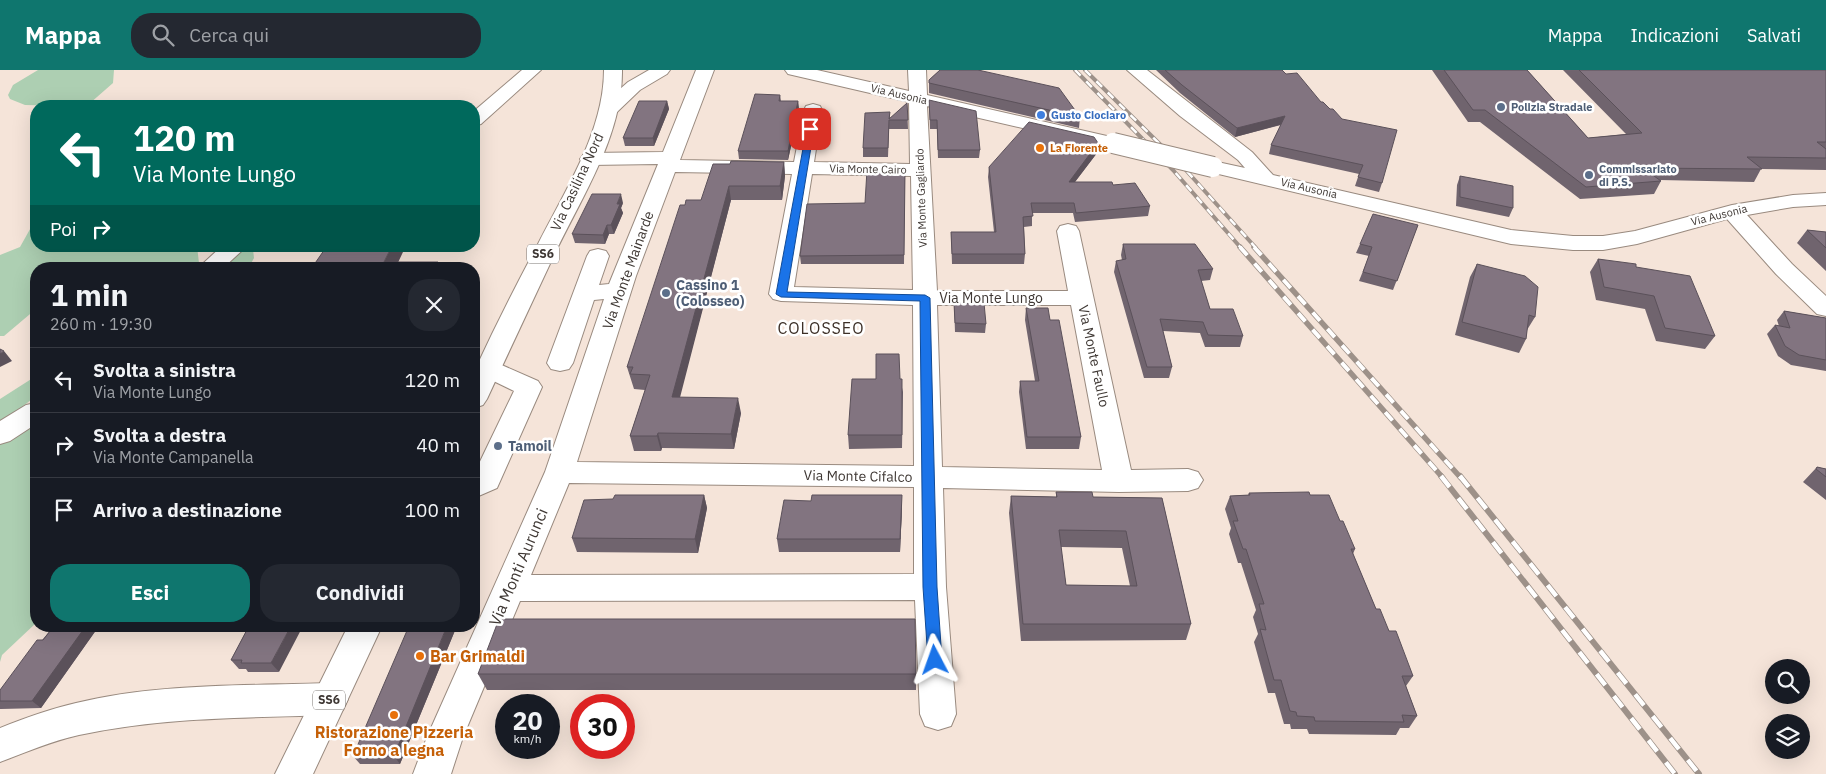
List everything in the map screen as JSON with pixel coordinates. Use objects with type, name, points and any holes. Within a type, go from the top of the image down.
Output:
[{"type":"street","points":[[480,115],[532,70]]},
{"type":"street","name":"Via Casilina Nord","points":[[480,386],[590,159],[610,108],[615,78],[613,70]]},
{"type":"street","points":[[610,108],[634,86],[661,70]]},
{"type":"street","name":"Via Monte Mainarde","points":[[559,472],[619,291],[705,70]]},
{"type":"street","name":"Via Ausonia","points":[[794,70],[1265,178],[1511,237],[1573,243],[1603,243],[1637,237],[1732,211],[1794,201],[1826,199]]},
{"type":"street","name":"Via Monte Gagliardo","points":[[918,70],[925,298],[930,587],[938,714]]},
{"type":"street","points":[[1136,70],[1187,112],[1246,156],[1265,178]]},
{"type":"street","points":[[804,168],[813,110]]},
{"type":"street","name":"Via Monte Cairo","points":[[590,159],[804,168],[920,170]]},
{"type":"street","name":"Via Monte Lungo","points":[[804,168],[781,294],[925,298],[1082,298]]},
{"type":"street","points":[[1732,211],[1784,269],[1826,309]]},
{"type":"street","name":"Via Monte Faullo","points":[[1068,230],[1119,481]]},
{"type":"street","points":[[217,262],[229,252]]},
{"type":"street","points":[[560,363],[598,256]]},
{"type":"street","points":[[584,293],[619,291]]},
{"type":"street","points":[[480,484],[487,480],[529,388],[488,368]]},
{"type":"street","points":[[0,434],[30,416]]},
{"type":"street","name":"Via Monte Cifalco","points":[[559,472],[1119,481],[1188,480]]},
{"type":"street","name":"Via Monti Aurunci","points":[[432,774],[445,738],[559,472]]},
{"type":"street","points":[[509,588],[930,587]]},
{"type":"street","name":"SS6","points":[[294,774],[362,632]]},
{"type":"street","points":[[0,745],[21,735],[83,717],[157,707],[330,699]]},
{"type":"green space","points":[[38,70],[114,70],[113,83],[94,100],[30,100],[30,105],[25,105],[10,99],[8,95],[13,85]]},
{"type":"green space","points":[[30,229],[30,252],[198,252],[199,262],[30,262],[30,314],[4,336],[0,336],[0,255],[20,247]]},
{"type":"green space","points":[[253,252],[254,258],[252,262],[225,262],[236,253]]},
{"type":"green space","points":[[30,380],[30,401],[0,424],[0,399]]},
{"type":"green space","points":[[30,424],[30,629],[2,655],[0,662],[0,442]]},
{"type":"building","points":[[940,70],[978,70],[1059,88],[1080,117],[929,83],[929,80]]},
{"type":"building","points":[[1165,70],[1282,70],[1286,74],[1297,73],[1321,102],[1330,109],[1333,109],[1342,119],[1397,130],[1382,183],[1358,177],[1363,165],[1271,145],[1285,116],[1237,128]]},
{"type":"building","points":[[1444,70],[1527,70],[1588,138],[1642,133],[1579,70],[1826,70],[1826,142],[1817,142],[1826,149],[1826,158],[1747,157],[1762,169],[1643,168],[1661,181],[1586,187],[1485,110],[1473,110]]},
{"type":"building","points":[[755,94],[780,95],[779,101],[798,101],[788,151],[738,151]]},
{"type":"building","points":[[929,100],[976,111],[980,150],[938,150],[937,120],[930,120]]},
{"type":"building","points":[[639,101],[667,101],[653,138],[623,138]]},
{"type":"building","points":[[907,103],[908,120],[889,120],[888,148],[863,148],[865,113],[890,112],[889,119]]},
{"type":"building","points":[[1029,122],[1094,137],[1098,143],[1069,182],[1112,182],[1113,185],[1135,183],[1150,206],[1076,213],[1074,203],[1031,203],[1033,216],[1023,217],[1025,254],[952,254],[951,232],[996,232],[989,167]]},
{"type":"building","points":[[731,161],[784,162],[780,186],[729,186],[672,397],[738,398],[731,434],[658,433],[657,436],[630,436],[650,375],[630,374],[633,367],[627,367],[680,205],[685,205],[686,200],[701,200],[713,164],[730,164]]},
{"type":"building","points":[[867,170],[905,171],[904,255],[800,256],[807,204],[865,203]]},
{"type":"building","points":[[1460,176],[1513,186],[1513,208],[1460,197]]},
{"type":"building","points":[[592,194],[621,194],[617,204],[620,204],[611,225],[607,225],[603,235],[572,234]]},
{"type":"building","points":[[1373,214],[1418,225],[1397,281],[1363,272],[1372,247],[1360,244]]},
{"type":"building","points":[[1807,230],[1826,232],[1826,248]]},
{"type":"building","points":[[1123,244],[1195,244],[1213,269],[1198,270],[1210,309],[1233,309],[1243,336],[1208,335],[1203,322],[1160,319],[1172,367],[1147,367],[1116,261],[1126,259]]},
{"type":"building","points":[[323,252],[389,252],[384,262],[316,262]]},
{"type":"building","points":[[1598,259],[1636,264],[1636,267],[1690,276],[1715,336],[1665,328],[1654,296],[1604,287]]},
{"type":"building","points":[[1477,264],[1525,276],[1538,287],[1535,317],[1529,315],[1526,339],[1462,322]]},
{"type":"building","points":[[954,303],[984,303],[986,324],[955,323]]},
{"type":"building","points":[[1026,308],[1048,308],[1050,320],[1059,320],[1081,437],[1027,437],[1020,381],[1039,381]]},
{"type":"building","points":[[1784,311],[1826,318],[1826,360],[1799,355],[1785,346],[1775,325],[1790,328]]},
{"type":"building","points":[[876,354],[899,354],[900,379],[902,379],[902,435],[848,435],[852,379],[876,379]]},
{"type":"building","points":[[1817,467],[1826,469],[1826,477],[1816,469]]},
{"type":"building","points":[[1056,492],[1092,492],[1093,497],[1162,498],[1191,624],[1023,624],[1011,496],[1057,497]],"holes":[[[1059,530],[1126,531],[1137,586],[1066,585]]]},
{"type":"building","points":[[1309,492],[1310,495],[1329,495],[1355,549],[1351,549],[1376,609],[1380,609],[1389,631],[1396,631],[1413,676],[1402,676],[1417,716],[1402,715],[1404,722],[1315,721],[1314,717],[1297,716],[1296,712],[1290,711],[1281,680],[1274,680],[1260,629],[1266,630],[1259,604],[1264,604],[1246,549],[1243,549],[1233,521],[1238,521],[1230,496],[1250,495],[1249,493]]},
{"type":"building","points":[[615,495],[704,495],[695,539],[572,538],[584,500],[613,499]]},
{"type":"building","points":[[812,495],[902,495],[900,539],[777,539],[784,500],[811,501]]},
{"type":"building","points":[[499,619],[915,619],[916,674],[478,674]]},
{"type":"building","points":[[49,632],[82,632],[32,701],[0,701],[0,690],[37,640],[43,640]]},
{"type":"building","points":[[246,632],[288,632],[271,663],[241,663],[242,660],[231,660]]},
{"type":"building","points":[[406,632],[445,632],[394,756],[353,756]]},
{"type":"railway","points":[[1075,70],[1173,170],[1241,248]]},
{"type":"railway","points":[[1085,70],[1184,168],[1256,248]]},
{"type":"railway","points":[[1240,247],[1443,478]]},
{"type":"railway","points":[[1254,247],[1461,478]]},
{"type":"railway","points":[[1441,476],[1675,774]]},
{"type":"railway","points":[[1460,476],[1699,774]]},
{"type":"place","name":"Polizia Stradale","points":[[1501,107]]},
{"type":"place","name":"Gusto Ciociaro","points":[[1041,115]]},
{"type":"place","name":"La Fiorente","points":[[1040,148]]},
{"type":"place","name":"Commissariato di P.S.","points":[[1589,175]]},
{"type":"place","name":"Cassino 1 (Colosseo)","points":[[666,293]]},
{"type":"place","name":"Tamoil","points":[[498,446]]},
{"type":"place","name":"Bar Grimaldi","points":[[420,656]]},
{"type":"place","name":"Ristorazione Pizzeria Forno a legna","points":[[394,715]]},
{"type":"district","name":"COLOSSEO","points":[[821,328]]},
{"type":"route","points":[[810,129],[781,294],[925,298],[930,587],[935,660]]}]
